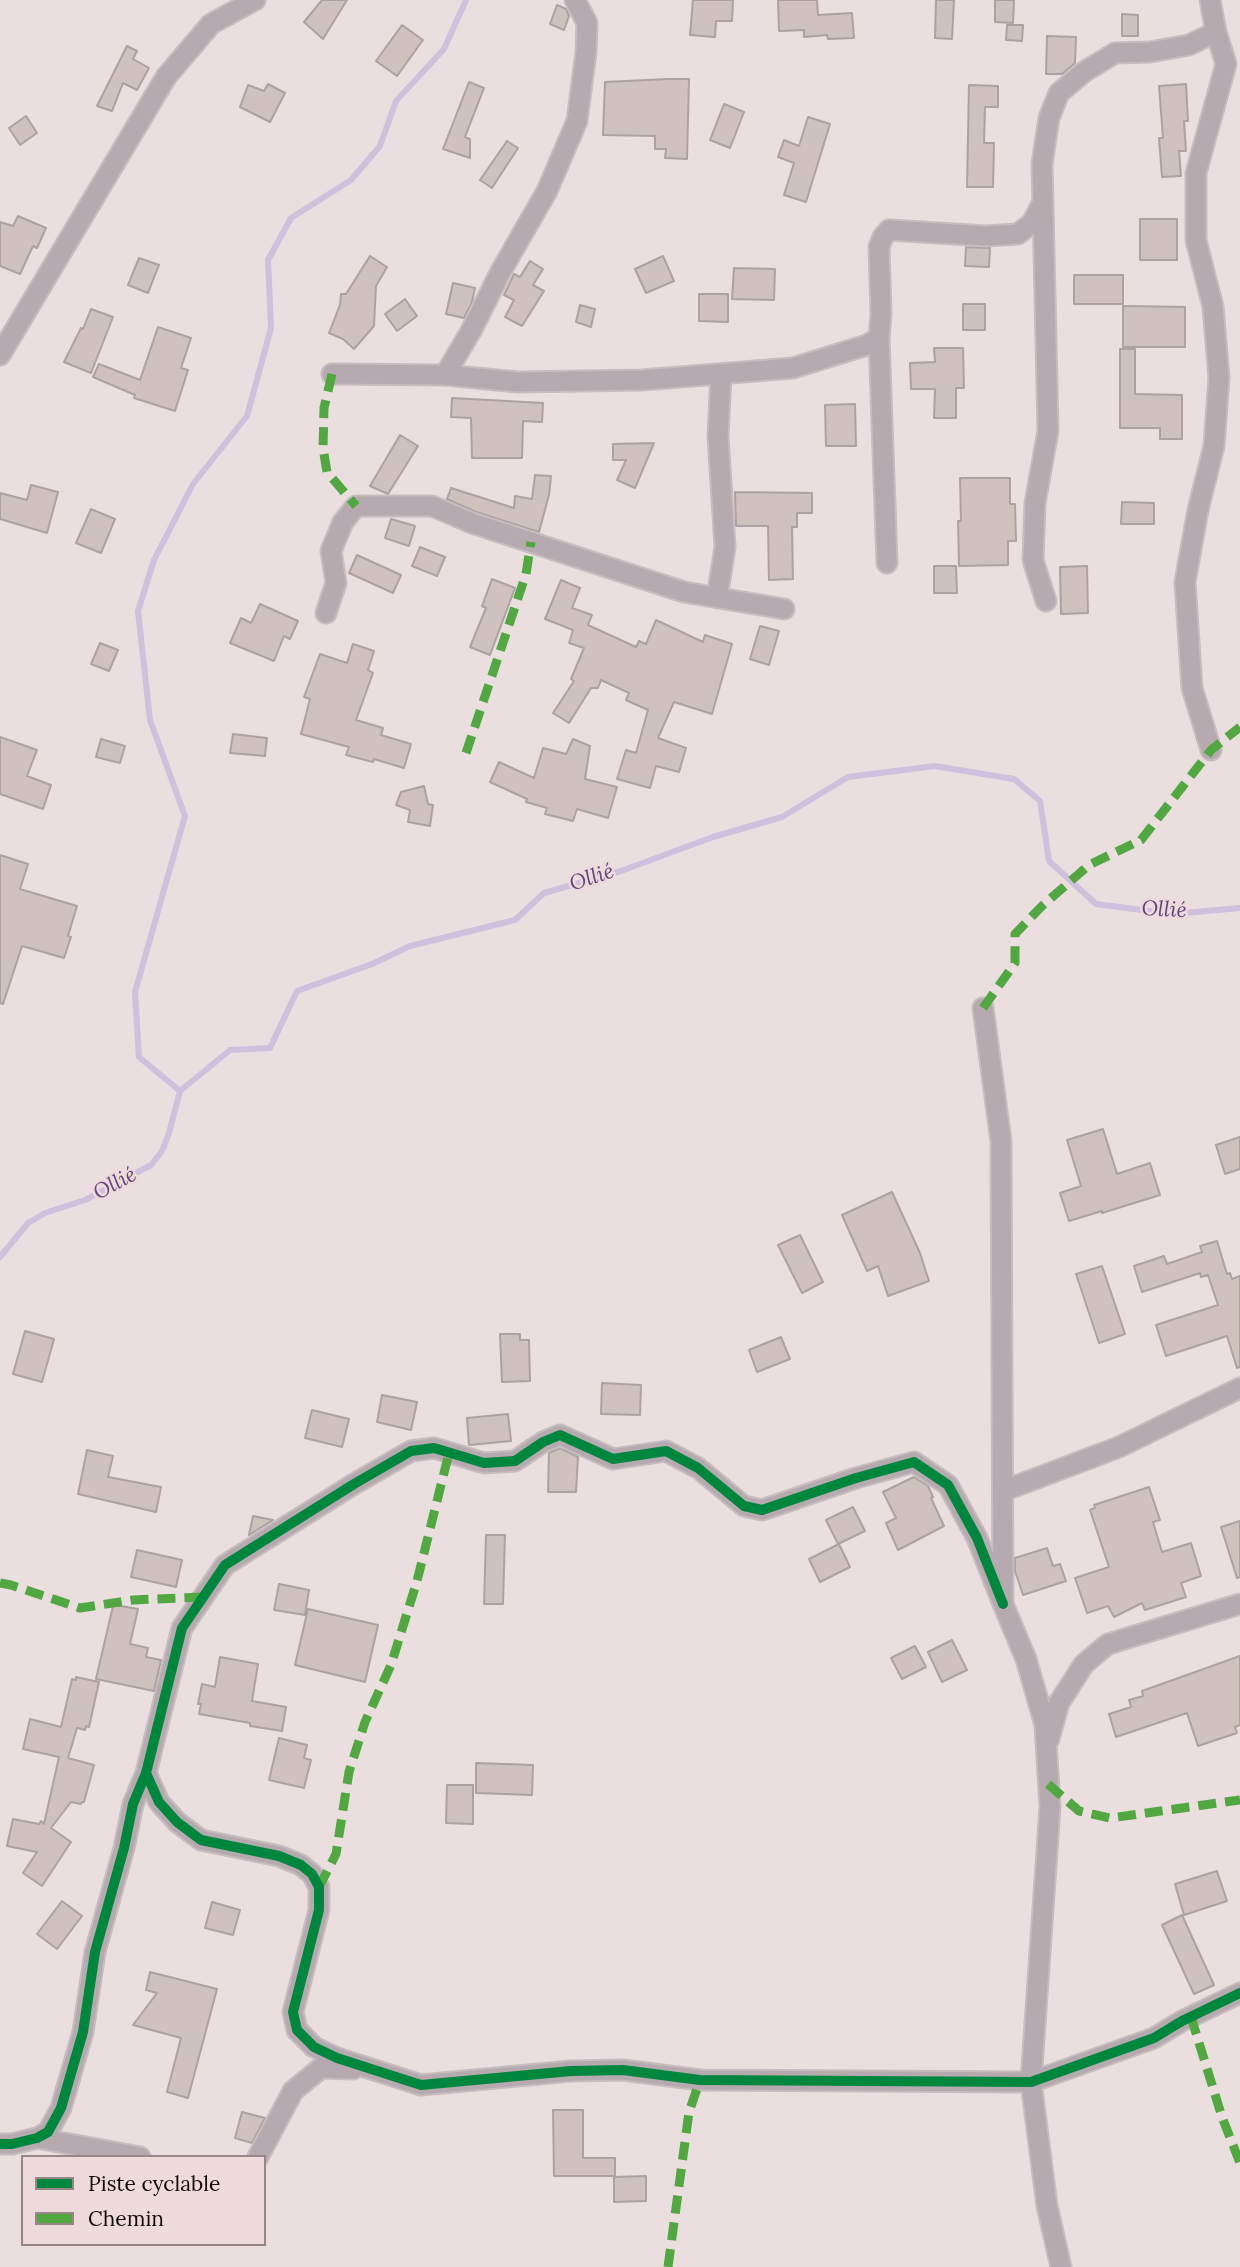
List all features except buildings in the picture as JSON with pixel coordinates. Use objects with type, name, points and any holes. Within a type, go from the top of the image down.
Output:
[{"type":"street","points":[[0,355],[143,112],[166,78],[211,24],[255,0]]},
{"type":"street","points":[[445,375],[547,191],[578,121],[587,23],[575,0]]},
{"type":"street","points":[[1210,0],[1216,32],[1233,65],[1196,173],[1196,240],[1213,307],[1219,377],[1214,446],[1198,510],[1185,582],[1192,688],[1211,750]]},
{"type":"street","points":[[1046,601],[1033,560],[1035,503],[1048,431],[1042,164],[1049,118],[1059,93],[1084,72],[1115,52],[1150,52],[1189,45],[1216,32]]},
{"type":"street","points":[[887,563],[880,338],[879,247],[883,237],[889,230],[986,236],[1018,234],[1032,223],[1042,204]]},
{"type":"street","points":[[332,374],[445,375],[518,382],[642,380],[793,368],[867,345],[880,338]]},
{"type":"street","points":[[717,598],[725,547],[718,436],[721,374]]},
{"type":"street","points":[[326,613],[336,583],[331,551],[343,522],[356,506],[432,506],[472,523],[684,592],[784,609]]},
{"type":"street","points":[[983,1008],[1001,1141],[1003,1604]]},
{"type":"street","points":[[1003,1491],[1119,1447],[1240,1388]]},
{"type":"street","points":[[0,2144],[37,2138],[48,2132],[61,2108],[83,2032],[95,1952],[124,1848],[133,1804],[146,1773],[182,1628],[225,1565],[354,1483],[411,1451],[434,1448],[484,1463],[515,1461],[543,1442],[559,1435],[613,1459],[666,1451],[698,1468],[744,1506],[762,1510],[856,1478],[914,1462],[948,1485],[977,1538],[1026,1659],[1045,1725],[1050,1807],[1031,2082],[1047,2206],[1061,2267]]},
{"type":"street","points":[[1046,1750],[1059,1703],[1084,1664],[1108,1644],[1240,1604]]},
{"type":"street","points":[[146,1773],[159,1802],[177,1822],[201,1840],[278,1856],[301,1864],[312,1874],[319,1887],[318,1910],[293,2012],[297,2030],[314,2047],[337,2058],[421,2085],[610,2070],[700,2080],[1031,2082],[1154,2038],[1181,2021],[1240,1993]]},
{"type":"street","points":[[259,2155],[293,2091],[321,2068],[371,2069]]},
{"type":"street","points":[[37,2138],[130,2155]]},
{"type":"waterway","points":[[180,1091],[139,1057],[135,992],[185,816],[150,720],[138,611],[154,560],[193,484],[247,416],[271,328],[268,260],[291,218],[351,180],[380,146],[396,101],[444,49],[466,0]]},
{"type":"waterway","name":"Ollié","points":[[0,1257],[28,1223],[45,1213],[85,1200],[151,1165],[162,1151],[180,1091],[230,1050],[270,1048],[297,991],[372,964],[410,946],[515,920],[544,893],[621,871],[713,837],[782,817],[848,777],[935,766],[1014,779],[1040,801],[1049,861],[1096,904],[1173,914],[1240,908]]},
{"type":"marked path","points":[[332,374],[324,408],[323,448],[327,472],[356,506]]},
{"type":"marked path","points":[[466,753],[526,574],[531,542]]},
{"type":"marked path","points":[[983,1008],[1015,963],[1015,934],[1089,865],[1141,840],[1211,750],[1240,727]]},
{"type":"marked path","points":[[319,1887],[336,1854],[349,1772],[365,1722],[391,1665],[417,1581],[449,1453]]},
{"type":"marked path","points":[[0,1583],[80,1608],[133,1600],[203,1597]]},
{"type":"marked path","points":[[1048,1784],[1079,1811],[1110,1818],[1240,1800]]},
{"type":"marked path","points":[[1191,2017],[1222,2117],[1240,2163]]},
{"type":"marked path","points":[[668,2267],[689,2112],[700,2080]]},
{"type":"cycle path","points":[[0,2144],[37,2138],[48,2132],[61,2108],[83,2032],[95,1952],[124,1848],[133,1804],[146,1773],[182,1628],[225,1565],[411,1451],[434,1448],[484,1463],[515,1461],[543,1442],[560,1435],[613,1459],[666,1451],[698,1468],[744,1506],[762,1510],[856,1478],[914,1462],[948,1485],[977,1538],[1003,1604]]},
{"type":"cycle path","points":[[146,1773],[159,1802],[177,1822],[201,1840],[279,1856],[301,1865],[312,1874],[319,1887],[319,1910],[293,2012],[297,2030],[314,2047],[337,2058],[421,2085],[571,2071],[623,2070],[700,2080],[1031,2082],[1154,2038],[1240,1993]]}]
